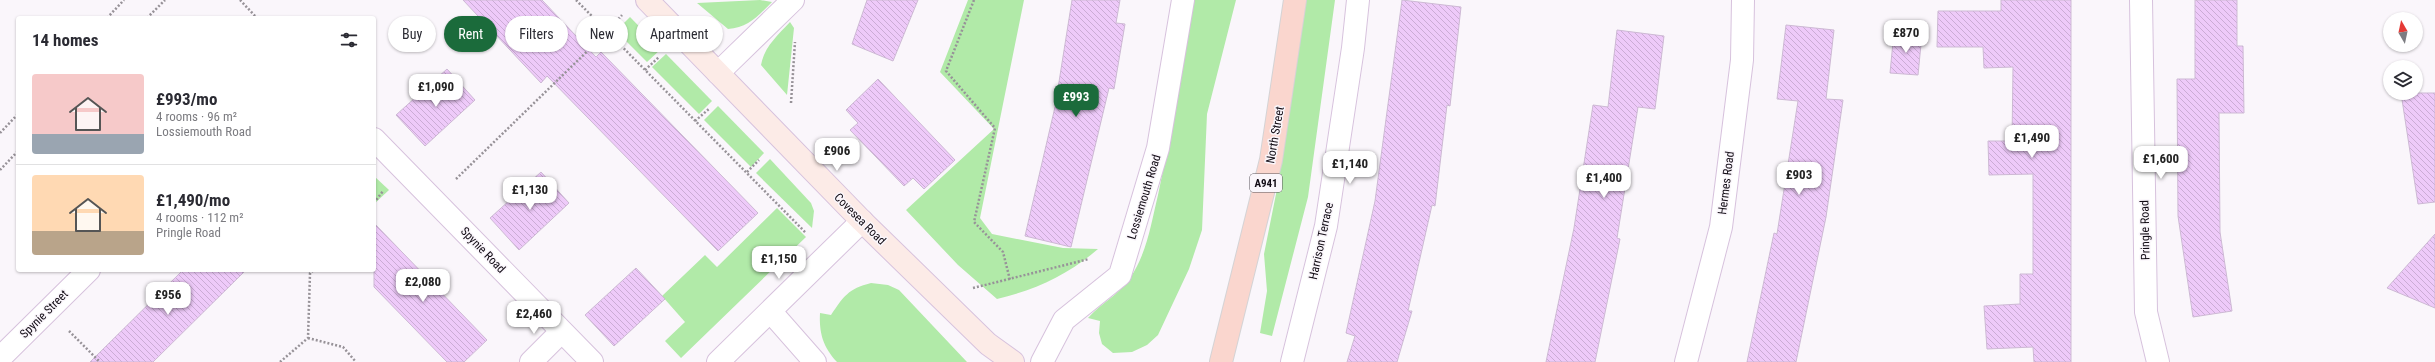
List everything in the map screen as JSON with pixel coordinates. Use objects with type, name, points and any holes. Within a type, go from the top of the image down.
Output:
[{"type":"main road","name":"North Street","points":[[1221,362],[1271,160],[1295,0]]},
{"type":"street","name":"Covesea Road","points":[[647,0],[788,147],[862,221],[988,344],[1013,362]]},
{"type":"street","points":[[718,73],[793,0]]},
{"type":"street","name":"Lossiemouth Road","points":[[1042,362],[1064,320],[1120,275],[1158,148],[1183,0]]},
{"type":"street","name":"Harrison Terrace","points":[[1292,362],[1326,226],[1353,48],[1358,0]]},
{"type":"street","name":"Hermes Road","points":[[1686,362],[1721,227],[1742,60],[1743,0]]},
{"type":"street","name":"Pringle Road","points":[[2141,0],[2146,312],[2158,362]]},
{"type":"street","name":"Spynie Road","points":[[376,141],[592,362]]},
{"type":"street","points":[[718,362],[771,312],[862,221]]},
{"type":"street","name":"Spynie Street","points":[[0,358],[87,272]]},
{"type":"street","points":[[771,312],[815,362]]},
{"type":"street","points":[[531,362],[561,332]]},
{"type":"path","points":[[109,16],[124,0]]},
{"type":"path","points":[[149,16],[165,0]]},
{"type":"path","points":[[240,0],[255,16]]},
{"type":"path","points":[[974,0],[946,71],[995,128],[974,222],[1003,252],[1010,280]]},
{"type":"path","points":[[577,1],[592,16]]},
{"type":"path","points":[[621,16],[625,11]]},
{"type":"path","points":[[788,147],[795,39]]},
{"type":"path","points":[[434,200],[586,52]]},
{"type":"path","points":[[627,52],[827,256]]},
{"type":"path","points":[[0,133],[16,116]]},
{"type":"path","points":[[0,170],[16,153]]},
{"type":"path","points":[[938,295],[1010,280],[1127,250]]},
{"type":"path","points":[[280,362],[308,338],[310,273],[311,272]]},
{"type":"path","points":[[48,309],[100,362]]},
{"type":"path","points":[[308,338],[343,347],[356,362]]},
{"type":"green space","points":[[760,0],[772,2],[747,24],[728,29],[723,25],[723,16],[712,16],[697,3]]},
{"type":"green space","points":[[968,0],[1024,0],[980,218],[992,234],[1063,248],[1098,249],[1075,267],[1063,274],[1025,291],[997,299],[958,265],[906,210],[994,129],[940,72]]},
{"type":"green space","points":[[1194,0],[1236,0],[1207,114],[1202,230],[1189,269],[1158,335],[1147,345],[1132,352],[1113,353],[1102,344],[1099,333],[1100,321],[1088,318],[1126,284],[1141,259],[1148,238],[1168,146]]},
{"type":"green space","points":[[1298,0],[1335,0],[1308,197],[1272,336],[1260,333],[1267,291],[1264,254],[1277,189],[1300,34]]},
{"type":"green space","points":[[630,17],[636,23],[636,51],[628,43],[628,19]]},
{"type":"green space","points":[[790,22],[794,28],[787,95],[761,65],[768,47]]},
{"type":"green space","points":[[637,52],[658,52],[647,62]]},
{"type":"green space","points":[[666,54],[712,101],[699,114],[652,67]]},
{"type":"green space","points":[[718,106],[764,153],[751,167],[704,120]]},
{"type":"green space","points":[[770,159],[811,203],[814,211],[812,228],[756,173]]},
{"type":"green space","points":[[376,178],[389,190],[376,202]]},
{"type":"green space","points":[[777,208],[806,237],[681,358],[665,341],[685,322],[662,296],[705,255],[717,267]]},
{"type":"green space","points":[[871,283],[888,285],[899,290],[967,362],[837,362],[825,345],[820,327],[820,313],[831,315],[847,294],[863,285]]},
{"type":"building","points":[[463,0],[542,0],[557,16],[505,16],[505,45],[497,36],[497,16],[478,16]]},
{"type":"building","points":[[867,0],[918,0],[893,61],[852,44]]},
{"type":"building","points":[[1072,0],[1120,0],[1116,23],[1125,24],[1114,89],[1109,88],[1071,247],[1025,236],[1055,107]]},
{"type":"building","points":[[1402,0],[1461,7],[1450,106],[1447,105],[1435,206],[1432,205],[1408,311],[1412,311],[1397,362],[1347,362],[1355,336],[1346,333],[1375,201]]},
{"type":"building","points":[[2001,0],[2071,0],[2071,362],[2034,362],[2033,347],[1987,349],[1984,306],[2020,304],[2020,274],[2033,274],[2033,174],[1989,175],[1988,141],[2012,141],[2013,67],[1984,68],[1983,47],[1937,47],[1938,11],[2001,11]]},
{"type":"building","points":[[2195,0],[2237,0],[2237,46],[2243,46],[2244,113],[2219,113],[2220,232],[2232,311],[2193,317],[2178,216],[2177,79],[2195,79]]},
{"type":"building","points":[[1786,25],[1834,30],[1826,99],[1843,100],[1826,217],[1796,362],[1747,362],[1774,233],[1777,234],[1798,101],[1777,99]]},
{"type":"building","points":[[568,27],[576,36],[576,52],[591,52],[596,57],[601,52],[758,213],[718,251],[547,76],[541,83],[512,52],[568,52]]},
{"type":"building","points":[[1617,30],[1664,36],[1655,109],[1638,107],[1617,238],[1620,239],[1595,362],[1546,362],[1574,228],[1593,105],[1608,107]]},
{"type":"building","points":[[1894,32],[1922,34],[1918,75],[1890,73]]},
{"type":"building","points":[[447,69],[475,100],[425,146],[396,115]]},
{"type":"building","points":[[878,79],[955,160],[924,189],[913,178],[904,186],[850,130],[858,123],[846,110]]},
{"type":"building","points":[[2423,93],[2435,93],[2435,202],[2418,204],[2402,100],[2423,100]]},
{"type":"building","points":[[541,172],[569,203],[519,250],[490,218]]},
{"type":"building","points":[[376,225],[487,340],[464,362],[447,362],[374,287],[374,272],[376,272]]},
{"type":"building","points":[[2435,234],[2435,308],[2387,288]]},
{"type":"building","points":[[636,268],[665,299],[614,346],[585,315]]},
{"type":"building","points":[[181,272],[244,272],[153,362],[90,362]]}]
